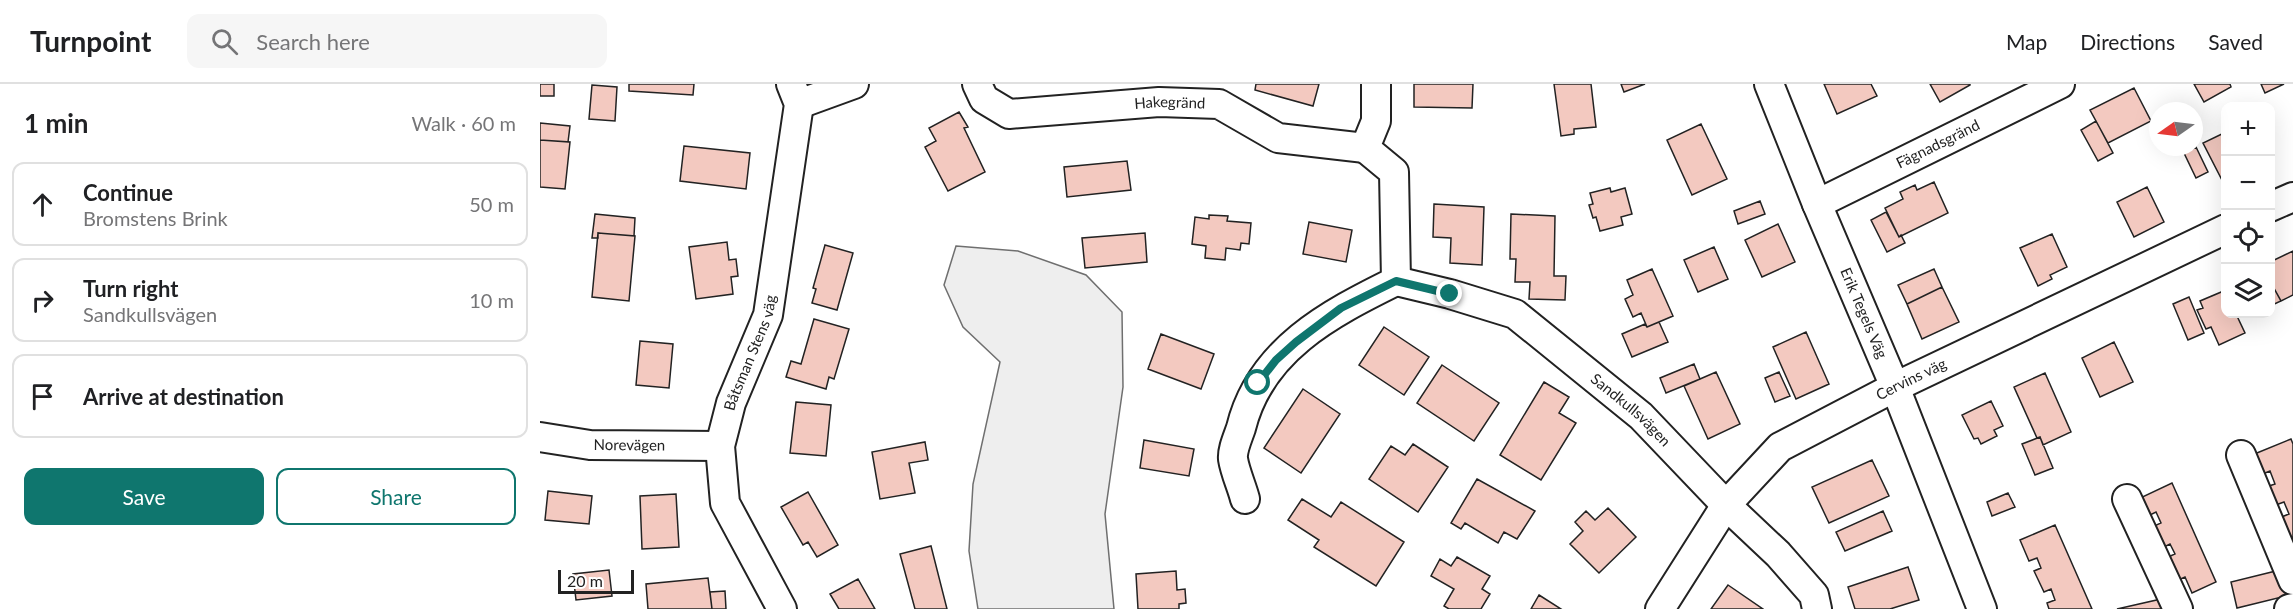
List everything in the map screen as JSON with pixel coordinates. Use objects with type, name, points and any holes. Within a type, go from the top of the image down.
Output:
[{"type":"street","points":[[795,94],[854,84]]},
{"type":"street","name":"Hakegränd","points":[[978,84],[984,99],[1009,114],[1159,102],[1220,104],[1278,138],[1365,148]]},
{"type":"street","points":[[1245,499],[1233,458],[1243,418],[1258,383],[1276,360],[1341,308],[1396,281],[1394,172],[1365,148],[1376,121],[1376,84]]},
{"type":"street","name":"Erik Tegels Väg","points":[[1769,84],[1895,387],[1982,609]]},
{"type":"street","name":"Fägnadsgränd","points":[[1817,204],[2060,84]]},
{"type":"street","name":"Båtsman Stens väg","points":[[782,609],[725,503],[720,446],[731,403],[768,315],[795,94]]},
{"type":"street","points":[[2275,205],[2293,197]]},
{"type":"street","name":"Cervins väg","points":[[1660,609],[1726,504],[1780,447],[1895,387],[2221,231]]},
{"type":"street","name":"Sandkullsvägen","points":[[1396,281],[1450,294],[1515,314],[1641,416],[1778,554],[1814,595],[1817,609]]},
{"type":"street","name":"Norevägen","points":[[540,437],[590,445],[720,446]]},
{"type":"street","points":[[2241,455],[2293,580]]},
{"type":"street","points":[[2127,499],[2178,609]]},
{"type":"shaded area","points":[[956,246],[1018,251],[1086,275],[1122,312],[1123,387],[1105,514],[1114,609],[978,609],[969,551],[973,484],[1000,362],[963,327],[944,285]]},
{"type":"building","points":[[540,84],[554,84],[554,96],[540,96]]},
{"type":"building","points":[[629,84],[694,84],[693,95],[629,91]]},
{"type":"building","points":[[1256,84],[1319,84],[1313,106],[1255,90]]},
{"type":"building","points":[[1414,84],[1473,84],[1472,108],[1414,107]]},
{"type":"building","points":[[1554,84],[1591,84],[1596,127],[1574,129],[1574,134],[1561,136]]},
{"type":"building","points":[[1621,84],[1645,84],[1624,92]]},
{"type":"building","points":[[1824,84],[1871,84],[1877,96],[1837,114]]},
{"type":"building","points":[[1930,84],[1970,84],[1970,85],[1940,102]]},
{"type":"building","points":[[2194,84],[2230,84],[2231,87],[2204,102]]},
{"type":"building","points":[[2261,84],[2284,84],[2265,93]]},
{"type":"building","points":[[592,85],[617,87],[615,121],[589,119]]},
{"type":"building","points":[[2134,88],[2149,117],[2149,122],[2108,143],[2090,110]]},
{"type":"building","points":[[959,112],[968,127],[964,128],[985,172],[948,191],[925,147],[936,141],[929,128]]},
{"type":"building","points":[[2096,121],[2113,153],[2098,161],[2081,130]]},
{"type":"building","points":[[540,123],[570,126],[568,142],[540,140]]},
{"type":"building","points":[[1701,124],[1727,179],[1692,195],[1667,140]]},
{"type":"building","points":[[2221,134],[2221,178],[2203,143]]},
{"type":"building","points":[[540,140],[570,142],[565,189],[540,187]]},
{"type":"building","points":[[684,146],[750,153],[746,189],[680,181]]},
{"type":"building","points":[[2185,156],[2200,156],[2208,172],[2196,178]]},
{"type":"building","points":[[1127,161],[1131,190],[1067,197],[1064,167]]},
{"type":"building","points":[[1934,182],[1948,213],[1899,237],[1885,208],[1903,199],[1900,192],[1915,185],[1917,190]]},
{"type":"building","points":[[2147,187],[2164,222],[2134,237],[2117,202]]},
{"type":"building","points":[[1610,188],[1611,192],[1625,188],[1632,214],[1621,217],[1623,225],[1600,231],[1589,205],[1593,204],[1590,193]]},
{"type":"building","points":[[1760,201],[1765,214],[1738,224],[1734,211]]},
{"type":"building","points":[[1434,204],[1484,207],[1482,265],[1450,263],[1451,238],[1433,237]]},
{"type":"building","points":[[1886,212],[1899,237],[1901,235],[1905,243],[1887,252],[1871,220]]},
{"type":"building","points":[[595,214],[635,218],[634,236],[598,233],[598,238],[592,238]]},
{"type":"building","points":[[1511,214],[1555,216],[1554,276],[1566,276],[1565,300],[1529,299],[1530,282],[1515,282],[1516,259],[1510,259]]},
{"type":"building","points":[[1209,215],[1228,216],[1227,221],[1251,223],[1249,244],[1241,243],[1240,250],[1226,248],[1225,260],[1205,258],[1206,246],[1192,244],[1195,217],[1209,219]]},
{"type":"building","points":[[1309,222],[1352,230],[1346,262],[1303,254]]},
{"type":"building","points":[[1778,224],[1795,262],[1762,277],[1745,240]]},
{"type":"building","points":[[598,233],[635,236],[629,301],[592,297]]},
{"type":"building","points":[[1145,233],[1147,262],[1085,268],[1082,238]]},
{"type":"building","points":[[2052,234],[2067,267],[2050,275],[2052,279],[2038,286],[2020,248]]},
{"type":"building","points":[[727,242],[729,260],[736,259],[738,276],[731,277],[733,294],[696,299],[689,247]]},
{"type":"building","points":[[825,245],[853,253],[837,310],[812,303],[816,289],[813,288]]},
{"type":"building","points":[[1714,247],[1728,279],[1698,292],[1684,260]]},
{"type":"building","points":[[2293,251],[2293,295],[2281,301],[2275,290],[2275,260]]},
{"type":"building","points":[[1652,269],[1673,316],[1647,327],[1641,313],[1633,317],[1625,299],[1633,295],[1627,280]]},
{"type":"building","points":[[1934,269],[1942,287],[1907,304],[1898,285]]},
{"type":"building","points":[[1942,287],[1959,322],[1922,339],[1907,304]]},
{"type":"building","points":[[2275,290],[2281,301],[2275,304]]},
{"type":"building","points":[[2221,292],[2221,318],[2238,318],[2245,333],[2219,345],[2211,327],[2206,329],[2197,310],[2203,308],[2200,301]]},
{"type":"building","points":[[2189,297],[2204,333],[2188,340],[2173,304]]},
{"type":"building","points":[[814,319],[849,329],[834,379],[829,377],[826,389],[786,377],[791,361],[801,364]]},
{"type":"building","points":[[1659,322],[1668,342],[1632,357],[1622,334],[1645,324],[1647,327]]},
{"type":"building","points":[[1384,327],[1429,357],[1404,395],[1359,365]]},
{"type":"building","points":[[1806,332],[1829,384],[1796,399],[1773,347]]},
{"type":"building","points":[[1161,334],[1214,354],[1201,389],[1148,369]]},
{"type":"building","points":[[640,341],[673,344],[669,388],[636,385]]},
{"type":"building","points":[[2114,342],[2133,382],[2100,397],[2082,358]]},
{"type":"building","points":[[1694,364],[1700,379],[1666,393],[1660,378]]},
{"type":"building","points":[[1442,365],[1499,403],[1474,441],[1417,403]]},
{"type":"building","points":[[1716,372],[1740,424],[1708,439],[1684,386]]},
{"type":"building","points":[[1779,372],[1790,396],[1775,402],[1765,378]]},
{"type":"building","points":[[2045,373],[2071,432],[2043,445],[2040,437],[2037,438],[2014,387]]},
{"type":"building","points":[[1544,382],[1569,397],[1559,413],[1576,423],[1541,480],[1500,455]]},
{"type":"building","points":[[1303,389],[1340,414],[1301,473],[1264,448]]},
{"type":"building","points":[[1991,401],[2003,426],[1994,430],[1997,436],[1981,444],[1978,438],[1974,439],[1962,415]]},
{"type":"building","points":[[796,402],[831,405],[826,456],[790,453]]},
{"type":"building","points":[[2040,437],[2053,468],[2035,475],[2022,444]]},
{"type":"building","points":[[2291,439],[2293,444],[2293,537],[2287,539],[2279,518],[2289,514],[2284,502],[2273,506],[2266,487],[2275,484],[2270,471],[2260,475],[2252,455]]},
{"type":"building","points":[[1144,440],[1194,449],[1189,476],[1140,468]]},
{"type":"building","points":[[925,442],[928,460],[909,463],[915,493],[880,499],[872,452]]},
{"type":"building","points":[[1413,444],[1448,467],[1418,512],[1369,479],[1391,446],[1405,455]]},
{"type":"building","points":[[1872,460],[1889,496],[1829,523],[1812,487]]},
{"type":"building","points":[[1477,479],[1535,511],[1517,539],[1504,532],[1498,543],[1465,523],[1461,529],[1451,523]]},
{"type":"building","points":[[2172,483],[2216,582],[2192,593],[2185,577],[2174,582],[2164,559],[2175,554],[2170,544],[2160,549],[2150,528],[2161,523],[2156,512],[2146,517],[2138,499]]},
{"type":"building","points":[[548,491],[592,496],[589,524],[545,520]]},
{"type":"building","points":[[808,492],[838,545],[817,557],[808,542],[803,545],[781,507]]},
{"type":"building","points":[[2008,493],[2015,507],[1992,516],[1987,502]]},
{"type":"building","points":[[676,494],[679,547],[642,549],[640,496]]},
{"type":"building","points":[[1302,499],[1331,517],[1341,502],[1404,542],[1376,586],[1314,547],[1319,540],[1288,520]]},
{"type":"building","points":[[1608,508],[1636,537],[1599,573],[1570,544],[1583,531],[1575,522],[1586,511],[1595,520]]},
{"type":"building","points":[[1883,511],[1892,531],[1845,551],[1836,532]]},
{"type":"building","points":[[2055,525],[2092,609],[2049,609],[2047,603],[2055,600],[2051,589],[2044,592],[2034,571],[2041,568],[2037,558],[2029,561],[2020,540]]},
{"type":"building","points":[[931,546],[947,609],[915,609],[900,554]]},
{"type":"building","points":[[1457,557],[1490,576],[1482,589],[1490,594],[1481,609],[1449,609],[1444,606],[1454,589],[1431,576],[1440,559],[1451,566]]},
{"type":"building","points":[[1908,567],[1919,600],[1890,609],[1855,609],[1848,587]]},
{"type":"building","points":[[2284,569],[2290,595],[2237,608],[2231,582]]},
{"type":"building","points":[[609,570],[612,596],[576,600],[573,574]]},
{"type":"building","points":[[1176,571],[1177,590],[1185,589],[1186,603],[1179,604],[1179,609],[1138,609],[1136,574]]},
{"type":"building","points":[[708,578],[712,609],[648,609],[646,584]]},
{"type":"building","points":[[858,579],[875,609],[839,609],[830,594]]},
{"type":"building","points":[[1728,585],[1763,609],[1711,609]]},
{"type":"building","points":[[725,591],[726,609],[712,609],[710,592]]},
{"type":"building","points":[[1539,595],[1561,609],[1531,609]]},
{"type":"building","points":[[2170,597],[2173,609],[2117,609]]},
{"type":"route","points":[[1258,383],[1276,360],[1341,308],[1396,281],[1450,294]]}]
